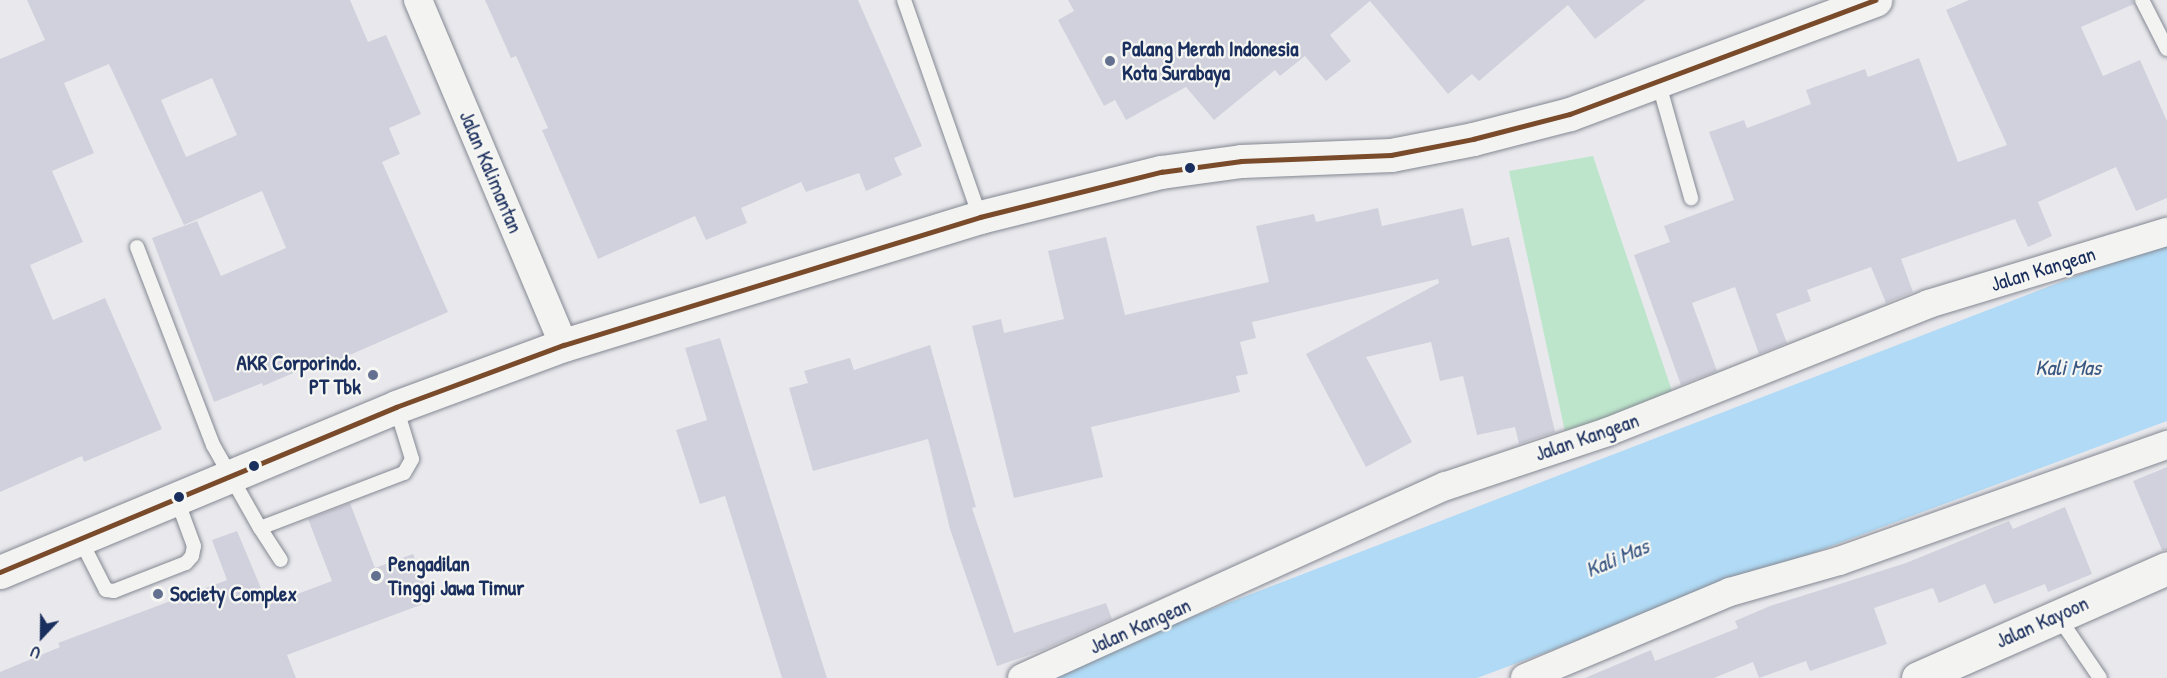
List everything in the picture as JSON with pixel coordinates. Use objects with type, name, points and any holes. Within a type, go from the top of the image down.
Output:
[{"type":"street","name":"Jalan Kalimantan","points":[[418,0],[564,345]]},
{"type":"street","points":[[0,572],[231,478],[396,407],[564,345],[980,217],[1161,172],[1241,161],[1391,155],[1473,139],[1570,114],[1658,79],[1875,0]]},
{"type":"street","name":"Jalan Kangean","points":[[1022,678],[1446,486],[1607,432],[1928,304],[2167,232]]},
{"type":"street","points":[[1525,678],[1730,592],[1839,561],[2167,445]]},
{"type":"street","name":"Jalan Kayoon","points":[[1923,677],[2056,615],[2167,568]]},
{"type":"lane","points":[[904,0],[980,217]]},
{"type":"lane","points":[[2142,0],[2167,49]]},
{"type":"lane","points":[[1658,79],[1691,198]]},
{"type":"lane","points":[[137,247],[213,445],[281,560]]},
{"type":"lane","points":[[260,528],[404,473],[412,459],[396,407]]},
{"type":"lane","points":[[80,539],[106,590],[114,591],[186,563],[194,546],[177,500]]},
{"type":"lane","points":[[2056,615],[2100,678]]},
{"type":"green space","points":[[1593,156],[1673,394],[1567,441],[1509,171]]},
{"type":"water","name":"Kali Mas","points":[[2167,241],[2167,421],[1477,678],[1033,678]]},
{"type":"building","points":[[27,0],[350,0],[368,42],[386,35],[421,114],[389,128],[400,154],[382,162],[448,312],[336,361],[333,356],[263,386],[262,383],[214,402],[152,238],[197,221],[221,276],[286,248],[262,191],[184,225],[109,64],[64,83],[94,153],[52,171],[83,242],[30,265],[53,320],[105,298],[162,429],[84,462],[82,456],[0,492],[0,59],[45,40]],"holes":[[[212,78],[237,135],[186,157],[161,100]]]},
{"type":"building","points":[[485,0],[858,0],[922,146],[894,158],[902,175],[866,191],[859,173],[806,192],[801,182],[741,208],[747,223],[706,240],[695,216],[598,259],[542,130],[548,128],[516,56],[511,58]]},
{"type":"building","points":[[1068,0],[1646,0],[1595,39],[1568,5],[1479,81],[1472,74],[1448,94],[1370,1],[1330,35],[1351,61],[1326,81],[1305,56],[1280,76],[1275,70],[1214,120],[1186,87],[1126,120],[1115,100],[1104,106],[1058,20],[1074,11]]},
{"type":"building","points":[[1969,0],[2133,0],[2134,4],[2081,27],[2103,76],[2140,60],[2167,121],[2167,198],[2136,211],[2116,167],[2038,202],[2052,236],[2028,247],[2015,219],[1901,259],[1913,292],[1886,303],[1871,267],[1807,290],[1811,301],[1776,314],[1787,343],[1759,354],[1735,287],[1692,303],[1717,371],[1681,385],[1634,255],[1670,242],[1664,226],[1734,200],[1709,132],[1744,120],[1747,128],[1811,104],[1806,90],[1865,69],[1868,77],[1919,58],[1958,162],[2007,145],[1946,10]]},
{"type":"building","points":[[1378,208],[1382,226],[1463,208],[1472,246],[1509,237],[1555,432],[1519,444],[1515,427],[1477,435],[1463,376],[1440,381],[1431,342],[1366,357],[1412,442],[1366,467],[1306,354],[1439,283],[1438,279],[1252,322],[1256,338],[1240,342],[1248,374],[1236,376],[1240,392],[1091,427],[1103,477],[1014,498],[972,326],[1001,319],[1004,333],[1064,319],[1048,251],[1106,237],[1125,315],[1269,282],[1256,226],[1314,214],[1316,222]]},
{"type":"building","points":[[720,338],[827,678],[782,678],[725,496],[700,504],[676,430],[707,420],[685,348]]},
{"type":"building","points":[[930,345],[976,507],[972,508],[1014,633],[1106,603],[1112,619],[1043,650],[997,666],[950,529],[928,439],[813,471],[789,388],[808,383],[804,371],[850,358],[854,370]]},
{"type":"building","points":[[2167,467],[2167,550],[2162,550],[2133,481]]},
{"type":"building","points":[[350,503],[375,568],[413,554],[431,601],[287,655],[296,678],[0,678],[0,672],[60,647],[58,643],[227,580],[212,540],[237,531],[268,605],[332,581],[308,519]]},
{"type":"building","points":[[2065,507],[2092,574],[2048,592],[2045,584],[1994,604],[1985,584],[1939,603],[1933,588],[1874,608],[1887,644],[1810,671],[1806,661],[1759,678],[1753,662],[1714,678],[1585,678],[1651,650],[1655,661],[1738,628],[1735,621],[1770,606],[1906,563],[2009,521],[2013,529]]},
{"type":"transit line","points":[[0,572],[396,407],[564,345],[980,217],[1161,172],[1241,161],[1391,155],[1473,139],[1570,114],[1875,0]]},
{"type":"place","name":"Palang Merah Indonesia Kota Surabaya","points":[[1110,61]]},
{"type":"place","name":"AKR Corporindo. PT Tbk","points":[[373,375]]},
{"type":"place","name":"Pengadilan Tinggi Jawa Timur","points":[[376,576]]},
{"type":"place","name":"Society Complex","points":[[158,594]]}]
